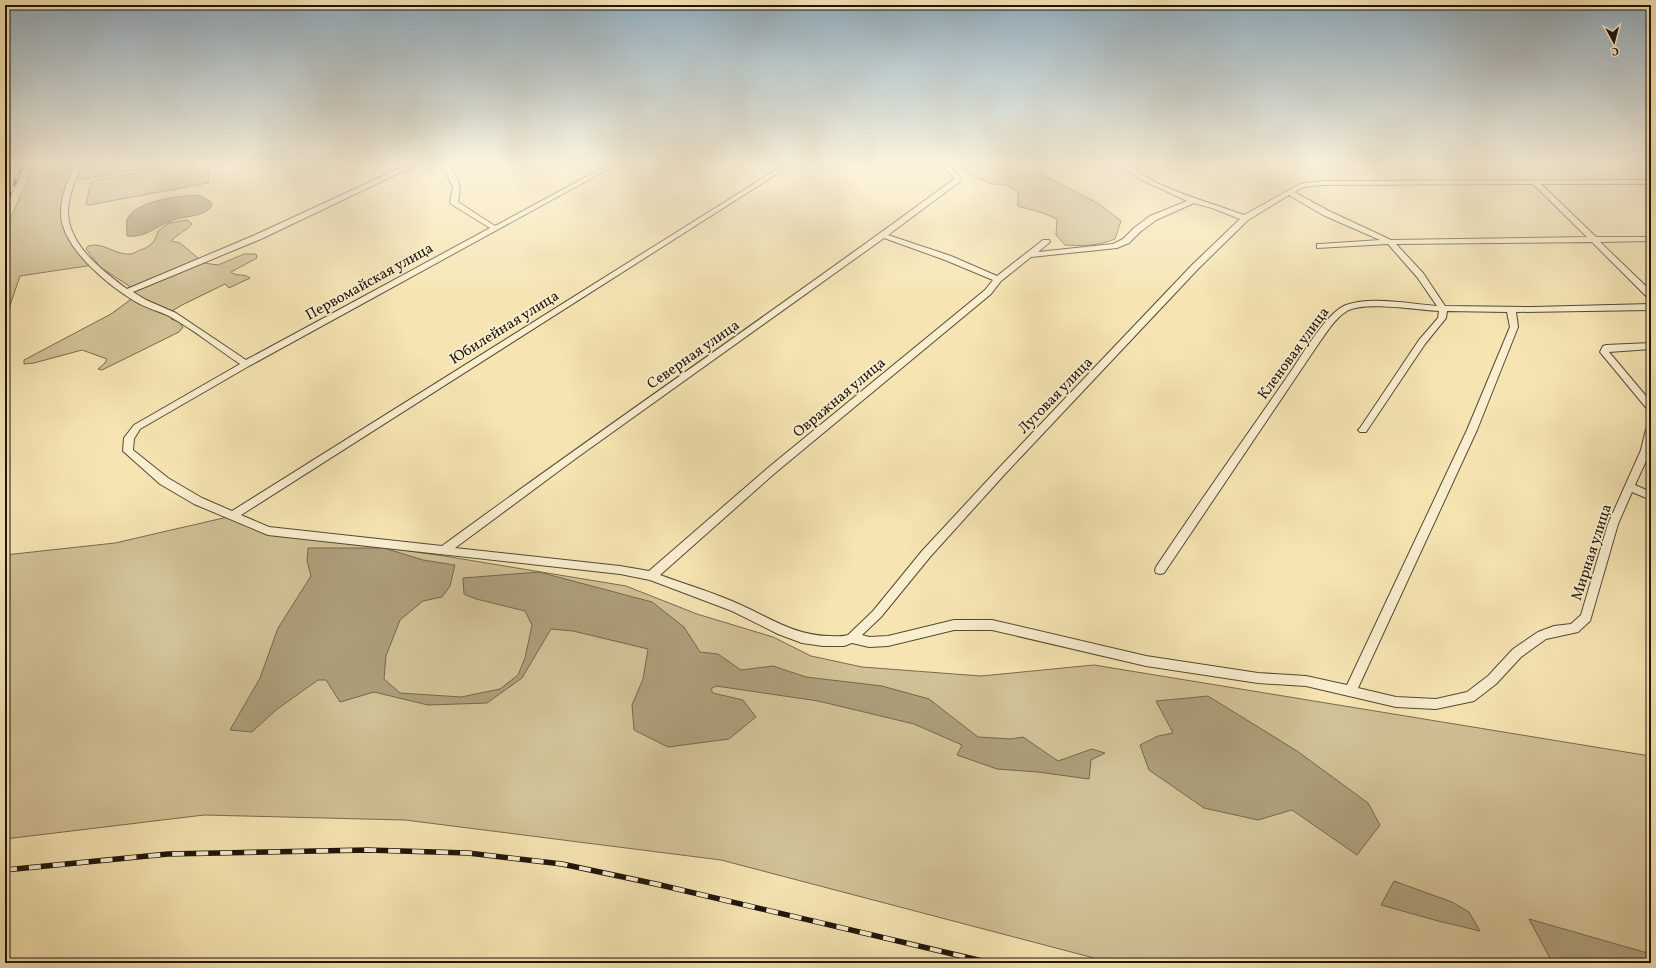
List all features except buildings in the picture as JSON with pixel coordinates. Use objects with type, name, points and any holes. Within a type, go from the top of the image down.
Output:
[{"type":"street","points":[[66,208],[65,218],[71,236],[92,265],[126,292],[141,301],[172,315],[246,364]]},
{"type":"street","points":[[126,292],[258,237],[320,208]]},
{"type":"street","points":[[462,208],[494,229]]},
{"type":"street","name":"Первомайская улица","points":[[232,516],[198,501],[164,481],[128,451],[129,438],[138,427],[246,364],[532,208]]},
{"type":"street","name":"Юбилейная улица","points":[[232,516],[719,208]]},
{"type":"street","name":"Северная улица","points":[[444,550],[563,462],[884,236],[921,208]]},
{"type":"street","points":[[1031,255],[1114,246],[1126,241],[1137,230],[1153,218],[1178,208]]},
{"type":"street","points":[[1220,208],[1245,218]]},
{"type":"street","name":"Луговая улица","points":[[848,640],[877,614],[926,554],[1001,472],[1195,267],[1245,218],[1261,208]]},
{"type":"street","points":[[1317,208],[1390,242],[1420,275],[1443,309],[1442,318],[1422,342],[1363,430]]},
{"type":"street","points":[[1562,208],[1651,296]]},
{"type":"street","points":[[884,236],[948,258],[998,280]]},
{"type":"street","points":[[1320,246],[1390,242],[1651,239]]},
{"type":"street","name":"Овражная улица","points":[[651,576],[772,470],[988,292],[998,280],[1046,242]]},
{"type":"street","name":"Кленовая улица","points":[[1160,570],[1329,325],[1343,309],[1357,305],[1443,309],[1511,310],[1651,307]]},
{"type":"street","points":[[232,516],[268,531],[620,570],[651,576],[736,608],[802,638],[823,641],[888,641],[954,625],[992,625],[1146,661],[1258,678],[1306,681],[1351,690],[1472,430],[1514,326],[1511,310]]},
{"type":"street","points":[[1651,346],[1613,347],[1606,348],[1604,352],[1651,408]]},
{"type":"street","name":"Мирная улица","points":[[1351,690],[1396,702],[1436,704],[1470,697],[1492,680],[1517,652],[1542,635],[1554,631],[1574,629],[1586,618],[1613,524],[1646,450],[1651,429]]},
{"type":"street","points":[[1630,487],[1651,496]]},
{"type":"shaded area","points":[[15,208],[66,208],[66,220],[72,238],[93,265],[20,276],[5,320],[5,231]]},
{"type":"shaded area","points":[[210,208],[197,215],[173,220],[139,236],[127,236],[127,220],[137,209]]},
{"type":"shaded area","points":[[1026,208],[1104,208],[1121,221],[1115,239],[1090,245],[1065,245],[1056,235],[1057,219]]},
{"type":"shaded area","points":[[187,220],[192,224],[171,241],[180,243],[204,263],[218,265],[244,254],[256,254],[257,258],[231,272],[250,278],[229,288],[225,284],[172,311],[171,319],[179,322],[183,327],[179,332],[102,370],[98,369],[107,359],[82,350],[34,363],[24,364],[24,360],[111,314],[130,300],[133,292],[129,286],[100,267],[86,249],[88,246],[99,245],[120,253],[131,254],[151,244],[155,240],[158,231],[169,223]]},
{"type":"shaded area","points":[[232,516],[268,531],[444,556],[626,586],[697,614],[773,637],[811,656],[862,667],[981,676],[1094,665],[1650,756],[1651,963],[1113,963],[721,860],[405,820],[204,815],[5,839],[5,555],[115,543]]},
{"type":"shaded area","points":[[308,548],[384,548],[423,560],[455,565],[450,586],[442,597],[423,601],[400,620],[386,656],[384,679],[400,693],[461,697],[500,689],[518,675],[525,658],[532,625],[525,611],[476,599],[464,594],[463,578],[539,572],[652,602],[684,627],[700,652],[718,654],[741,670],[773,666],[806,677],[882,686],[929,699],[978,737],[1011,739],[1023,737],[1058,761],[1092,749],[1105,753],[1091,760],[1089,779],[1038,772],[997,769],[957,755],[962,745],[914,724],[818,701],[716,686],[711,689],[713,693],[743,700],[756,717],[729,739],[668,747],[634,730],[632,705],[643,679],[648,649],[573,631],[551,629],[522,678],[487,703],[428,705],[374,692],[340,702],[326,680],[318,680],[276,710],[252,732],[230,730],[260,678],[278,628],[311,576],[307,561]]},
{"type":"shaded area","points":[[1208,696],[1297,751],[1368,803],[1380,825],[1357,855],[1292,810],[1258,820],[1204,808],[1149,770],[1140,745],[1158,736],[1173,733],[1156,701]]},
{"type":"shaded area","points":[[1394,881],[1452,902],[1469,912],[1480,931],[1381,905]]},
{"type":"shaded area","points":[[1529,919],[1651,954],[1651,963],[1565,963],[1551,960]]},
{"type":"railway","points":[[5,870],[168,854],[367,850],[468,853],[562,864],[656,884],[991,963]]}]
